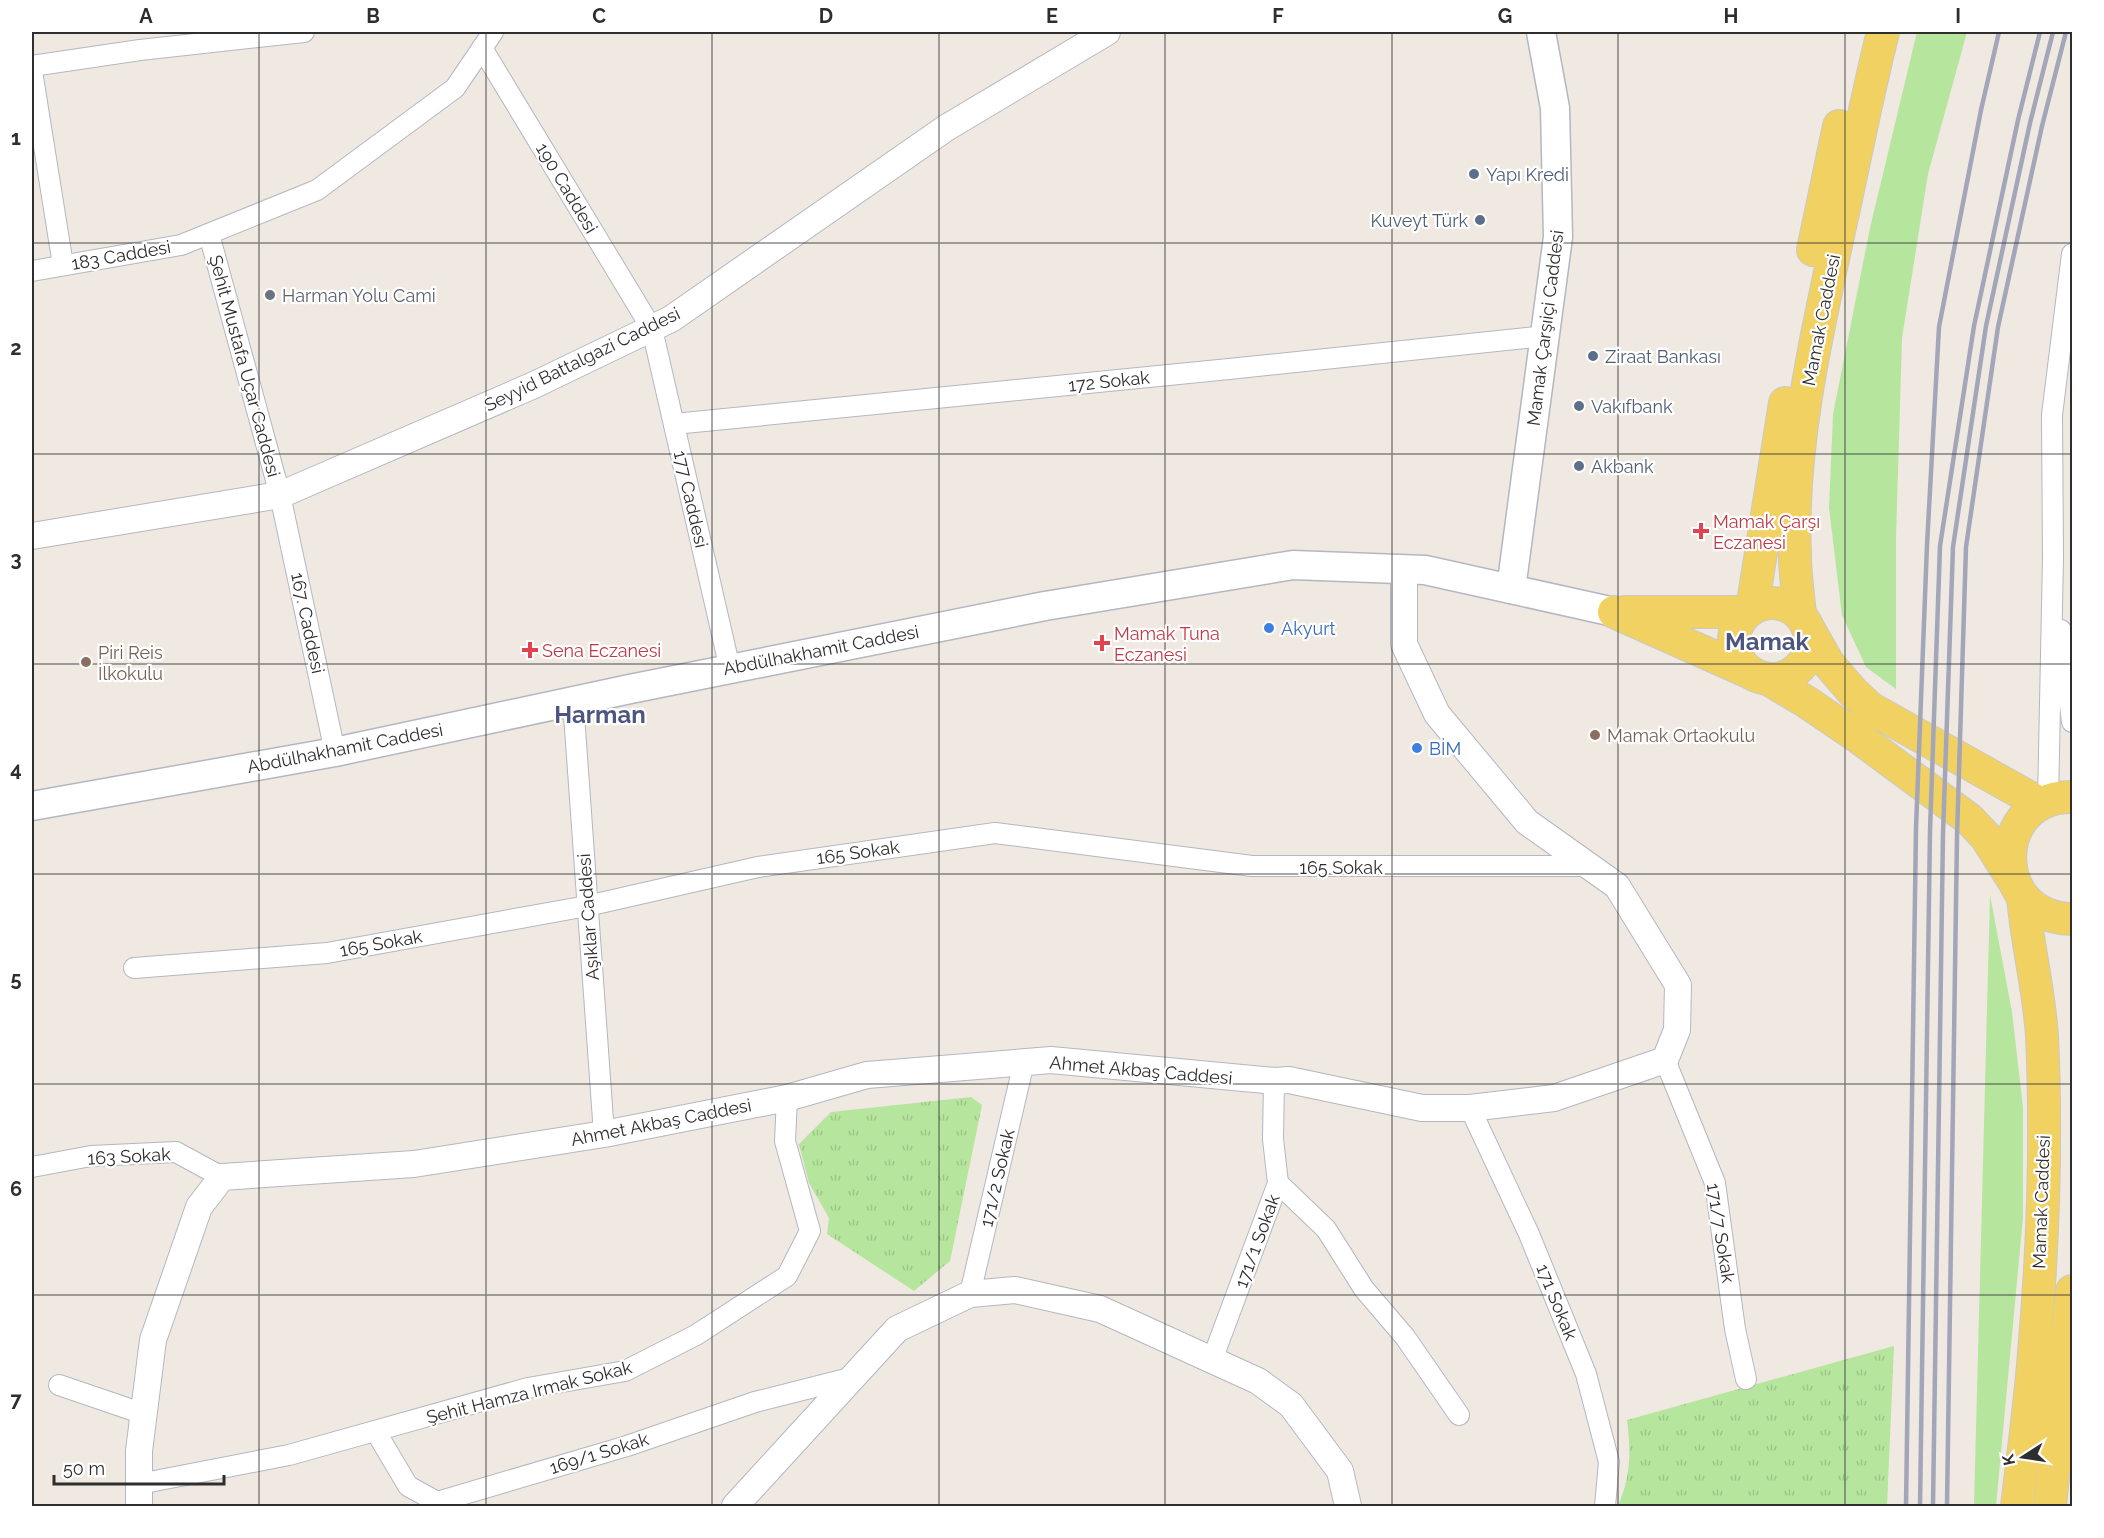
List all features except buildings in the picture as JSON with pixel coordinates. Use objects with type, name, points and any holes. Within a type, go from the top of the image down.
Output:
[{"type":"main road","name":"Mamak Çarşıiçi Caddesi","points":[[1511,589],[1558,237],[1556,108],[1541,32]]},
{"type":"main road","name":"Mamak Caddesi","points":[[1750,610],[1821,208],[1861,32]]},
{"type":"main road","name":"Mamak Caddesi","points":[[1883,32],[1823,305],[1804,408],[1796,487],[1795,525],[1795,555],[1804,620],[1828,663],[1870,708],[2054,801]]},
{"type":"main road","name":"Abdülhakhamit Caddesi","points":[[32,806],[335,752],[573,701],[1045,606],[1293,565],[1425,570],[1614,612]]},
{"type":"main road","points":[[1769,602],[1781,603],[1804,620],[1810,645],[1809,652],[1803,664],[1794,673],[1788,676],[1762,677],[1614,612],[1750,610],[1769,602]]},
{"type":"main road","points":[[1750,610],[1739,621],[1734,646],[1745,668],[1762,677]]},
{"type":"main road","name":"Mamak Caddesi","points":[[1762,677],[1805,701],[1858,737],[1969,819],[1986,837],[2018,889],[2033,959],[2042,1034],[2044,1119],[2034,1354],[2017,1506]]},
{"type":"main road","points":[[2054,801],[2029,813],[2017,827],[2011,843],[2009,862],[2018,889],[2037,909],[2053,917],[2073,919]]},
{"type":"main road","points":[[2050,1506],[2073,1290]]},
{"type":"street","points":[[32,66],[140,50],[304,32]]},
{"type":"street","name":"Seyyid Battalgazi Caddesi","points":[[32,536],[280,495],[534,385],[671,320],[946,128],[1107,32]]},
{"type":"street","name":"190 Caddesi","points":[[487,40],[652,329]]},
{"type":"street","name":"Şehit Mustafa Uçar Caddesi","points":[[280,495],[208,234],[317,190],[455,88],[487,40]]},
{"type":"street","points":[[32,71],[63,266]]},
{"type":"street","name":"183 Caddesi","points":[[32,271],[181,245],[208,234]]},
{"type":"street","points":[[2054,801],[2052,415],[2073,254]]},
{"type":"street","name":"177 Caddesi","points":[[652,329],[729,669]]},
{"type":"street","name":"172 Sokak","points":[[674,424],[1545,336]]},
{"type":"street","name":"167. Caddesi","points":[[280,495],[335,752]]},
{"type":"street","points":[[2053,558],[2073,722]]},
{"type":"street","points":[[1404,569],[1404,644],[1437,714],[1527,822],[1617,886],[1678,986],[1677,1030],[1665,1060]]},
{"type":"street","name":"Aşıklar Caddesi","points":[[573,701],[604,1134]]},
{"type":"street","name":"165 Sokak","points":[[134,968],[327,953],[587,906],[758,867],[995,833],[1252,866],[1589,866]]},
{"type":"street","name":"Ahmet Akbaş Caddesi","points":[[222,1177],[414,1164],[604,1134],[787,1098],[867,1075],[1024,1062],[1051,1060],[1274,1081],[1289,1080],[1422,1108],[1470,1108],[1554,1098],[1665,1060]]},
{"type":"street","name":"171/7 Sokak","points":[[1665,1060],[1715,1183],[1735,1329],[1746,1379]]},
{"type":"street","name":"171/2 Sokak","points":[[970,1294],[1024,1062]]},
{"type":"street","name":"171/1 Sokak","points":[[1212,1360],[1278,1183],[1273,1139],[1274,1081]]},
{"type":"street","name":"Şehit Hamza Irmak Sokak","points":[[139,1495],[376,1432],[528,1388],[625,1371],[696,1335],[787,1276],[810,1231],[785,1142],[787,1098]]},
{"type":"street","name":"171 Sokak","points":[[1470,1108],[1529,1234],[1586,1374],[1609,1462],[1605,1506]]},
{"type":"street","name":"163 Sokak","points":[[32,1167],[91,1156],[176,1152],[222,1177]]},
{"type":"street","points":[[139,1495],[139,1451],[153,1340],[199,1208],[222,1177]]},
{"type":"street","points":[[1278,1183],[1326,1229],[1364,1289],[1405,1337],[1459,1415]]},
{"type":"street","points":[[735,1506],[897,1329],[970,1294],[1015,1290],[1100,1309],[1258,1381],[1291,1405],[1340,1471],[1348,1506]]},
{"type":"street","name":"169/1 Sokak","points":[[376,1432],[408,1486],[437,1502],[627,1446],[755,1402],[854,1377]]},
{"type":"street","points":[[59,1385],[144,1414]]},
{"type":"green space","points":[[1917,32],[1967,32],[1928,174],[1902,338],[1896,538],[1896,689],[1866,667],[1842,615],[1829,508],[1833,414],[1870,228]]},
{"type":"green space","points":[[1990,895],[2012,1012],[2023,1107],[2023,1217],[1996,1506],[1974,1506]]},
{"type":"green space","points":[[971,1097],[982,1105],[950,1261],[914,1291],[827,1234],[829,1218],[809,1183],[799,1144],[831,1112]]},
{"type":"green space","points":[[1894,1346],[1887,1506],[1618,1506],[1629,1464],[1627,1420]]},
{"type":"railway","points":[[1906,1506],[1916,828],[1927,545],[1939,327],[1981,110],[1999,32]]},
{"type":"railway","points":[[1920,1506],[1930,831],[1940,546],[1974,326],[2018,120],[2040,32]]},
{"type":"railway","points":[[1933,1506],[1943,833],[1953,547],[1986,326],[2030,123],[2053,32]]},
{"type":"railway","points":[[1947,1506],[1957,836],[1966,547],[1998,327],[2042,126],[2066,32]]},
{"type":"place","name":"Yapı Kredi","points":[[1474,174]]},
{"type":"place","name":"Kuveyt Türk","points":[[1480,220]]},
{"type":"place","name":"Harman Yolu Cami","points":[[270,295]]},
{"type":"place","name":"Ziraat Bankası","points":[[1593,356]]},
{"type":"place","name":"Vakıfbank","points":[[1579,406]]},
{"type":"place","name":"Akbank","points":[[1579,466]]},
{"type":"place","name":"Mamak Çarşı Eczanesi","points":[[1701,531]]},
{"type":"place","name":"Akyurt","points":[[1269,628]]},
{"type":"place","name":"Mamak Tuna Eczanesi","points":[[1102,643]]},
{"type":"place","name":"Sena Eczanesi","points":[[530,650]]},
{"type":"place","name":"Piri Reis İlkokulu","points":[[86,662]]},
{"type":"place","name":"Mamak Ortaokulu","points":[[1595,735]]},
{"type":"place","name":"BİM","points":[[1417,748]]},
{"type":"district","name":"Mamak","points":[[1767,641]]},
{"type":"district","name":"Harman","points":[[600,714]]}]
